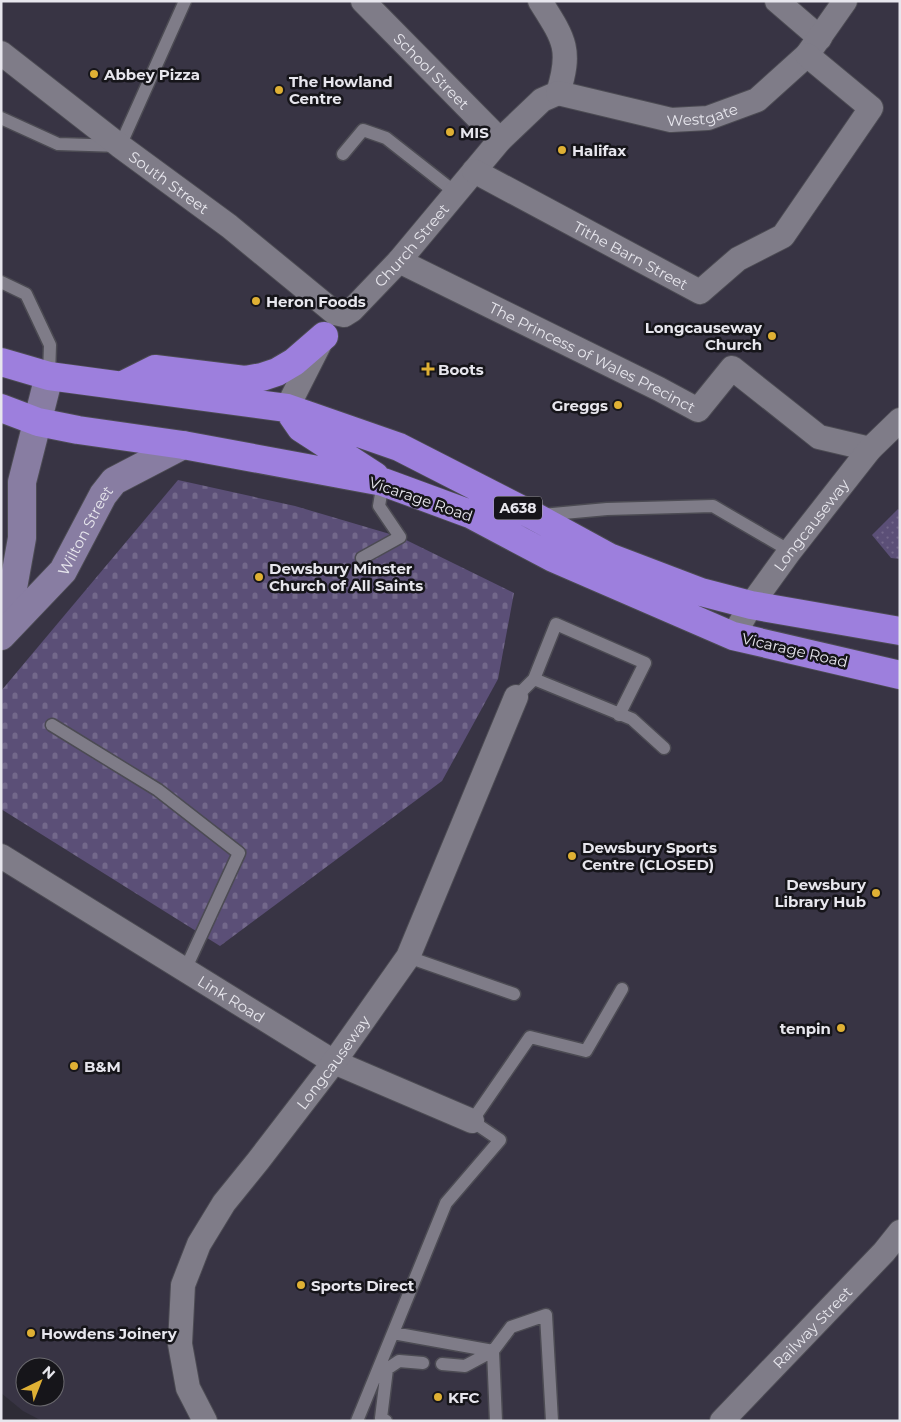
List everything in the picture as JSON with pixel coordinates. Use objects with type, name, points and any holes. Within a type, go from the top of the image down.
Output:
[{"type":"highway","points":[[123,385],[155,369],[245,380],[262,377],[277,372],[294,362],[330,324]]},
{"type":"highway","name":"A638","points":[[1,362],[49,376]]},
{"type":"highway","name":"Vicarage Road","points":[[49,376],[287,408],[399,447],[609,557],[701,592],[751,605],[900,631]]},
{"type":"highway","name":"A638","points":[[1,408],[38,422]]},
{"type":"highway","points":[[287,408],[301,428],[383,482]]},
{"type":"highway","name":"Vicarage Road","points":[[38,422],[78,430],[183,445],[383,482],[470,514],[553,558],[733,636],[900,675]]},
{"type":"main road","points":[[1,617],[13,588],[18,563],[22,538],[22,482],[49,376]]},
{"type":"main road","name":"Wilton Street","points":[[1,636],[63,572],[103,495],[114,481],[183,445]]},
{"type":"street","name":"School Street","points":[[363,1],[500,140]]},
{"type":"street","points":[[777,1],[814,46]]},
{"type":"street","name":"Westgate","points":[[558,93],[671,120],[708,118],[757,100],[814,46],[845,1]]},
{"type":"street","points":[[541,2],[557,28],[566,52],[565,71],[558,93]]},
{"type":"street","name":"Tithe Barn Street","points":[[474,171],[700,292],[738,259],[783,236],[871,108],[814,46]]},
{"type":"street","name":"South Street","points":[[1,53],[120,146],[229,226],[330,324]]},
{"type":"street","name":"Church Street","points":[[330,324],[352,310],[399,262],[500,140],[542,100],[558,93]]},
{"type":"street","name":"The Princess of Wales Precinct","points":[[399,262],[659,389],[698,410],[732,368],[819,438],[870,449]]},
{"type":"street","points":[[287,408],[330,324]]},
{"type":"street","name":"Longcauseway","points":[[733,636],[751,605],[790,551],[870,449],[900,420]]},
{"type":"street","name":"Longcauseway","points":[[205,1421],[188,1388],[180,1344],[184,1285],[199,1244],[224,1203],[334,1062],[408,956],[516,697]]},
{"type":"street","name":"Link Road","points":[[1,856],[334,1062],[472,1121]]},
{"type":"street","name":"Railway Street","points":[[722,1421],[884,1252],[900,1232]]},
{"type":"lane","points":[[1,118],[58,144],[120,146],[185,1]]},
{"type":"lane","points":[[343,154],[363,130],[386,138],[456,193]]},
{"type":"lane","points":[[1,282],[26,294],[50,345],[49,376]]},
{"type":"lane","points":[[362,558],[400,536],[379,506],[383,482]]},
{"type":"lane","points":[[532,515],[607,509],[714,506],[790,551]]},
{"type":"lane","points":[[516,697],[534,679],[556,624],[645,663],[619,715]]},
{"type":"lane","points":[[534,679],[632,719],[664,748]]},
{"type":"lane","points":[[52,725],[158,790],[239,853],[185,970]]},
{"type":"lane","points":[[408,956],[514,994]]},
{"type":"lane","points":[[357,1421],[446,1203],[500,1140],[472,1121],[530,1037],[586,1051],[622,990]]},
{"type":"lane","points":[[442,1364],[465,1366],[493,1352],[510,1327],[546,1316],[552,1421]]},
{"type":"lane","points":[[393,1333],[493,1352]]},
{"type":"lane","points":[[493,1352],[496,1421]]},
{"type":"lane","points":[[386,1421],[381,1418],[387,1369],[399,1361],[423,1363]]},
{"type":"shaded area","points":[[1,1],[900,1],[900,1421],[42,1421],[18,1407],[65,1407],[65,1357],[15,1357],[15,1404],[1,1393]]},
{"type":"green space","points":[[178,480],[295,506],[400,537],[514,593],[498,679],[442,781],[220,946],[1,809],[1,691]]},
{"type":"green space","points":[[898,509],[900,511],[900,559],[891,558],[872,535]]},
{"type":"place","name":"Abbey Pizza","points":[[94,74]]},
{"type":"place","name":"The Howland Centre","points":[[279,90]]},
{"type":"place","name":"MIS","points":[[450,132]]},
{"type":"place","name":"Halifax","points":[[562,150]]},
{"type":"place","name":"Heron Foods","points":[[256,301]]},
{"type":"place","name":"Longcauseway Church","points":[[772,336]]},
{"type":"place","name":"Boots","points":[[428,369]]},
{"type":"place","name":"Greggs","points":[[618,405]]},
{"type":"place","name":"Dewsbury Minster Church of All Saints","points":[[259,577]]},
{"type":"place","name":"Dewsbury Sports Centre (CLOSED)","points":[[572,856]]},
{"type":"place","name":"Dewsbury Library Hub","points":[[876,893]]},
{"type":"place","name":"tenpin","points":[[841,1028]]},
{"type":"place","name":"B&M","points":[[74,1066]]},
{"type":"place","name":"Sports Direct","points":[[301,1285]]},
{"type":"place","name":"Howdens Joinery","points":[[31,1333]]},
{"type":"place","name":"KFC","points":[[438,1397]]}]
